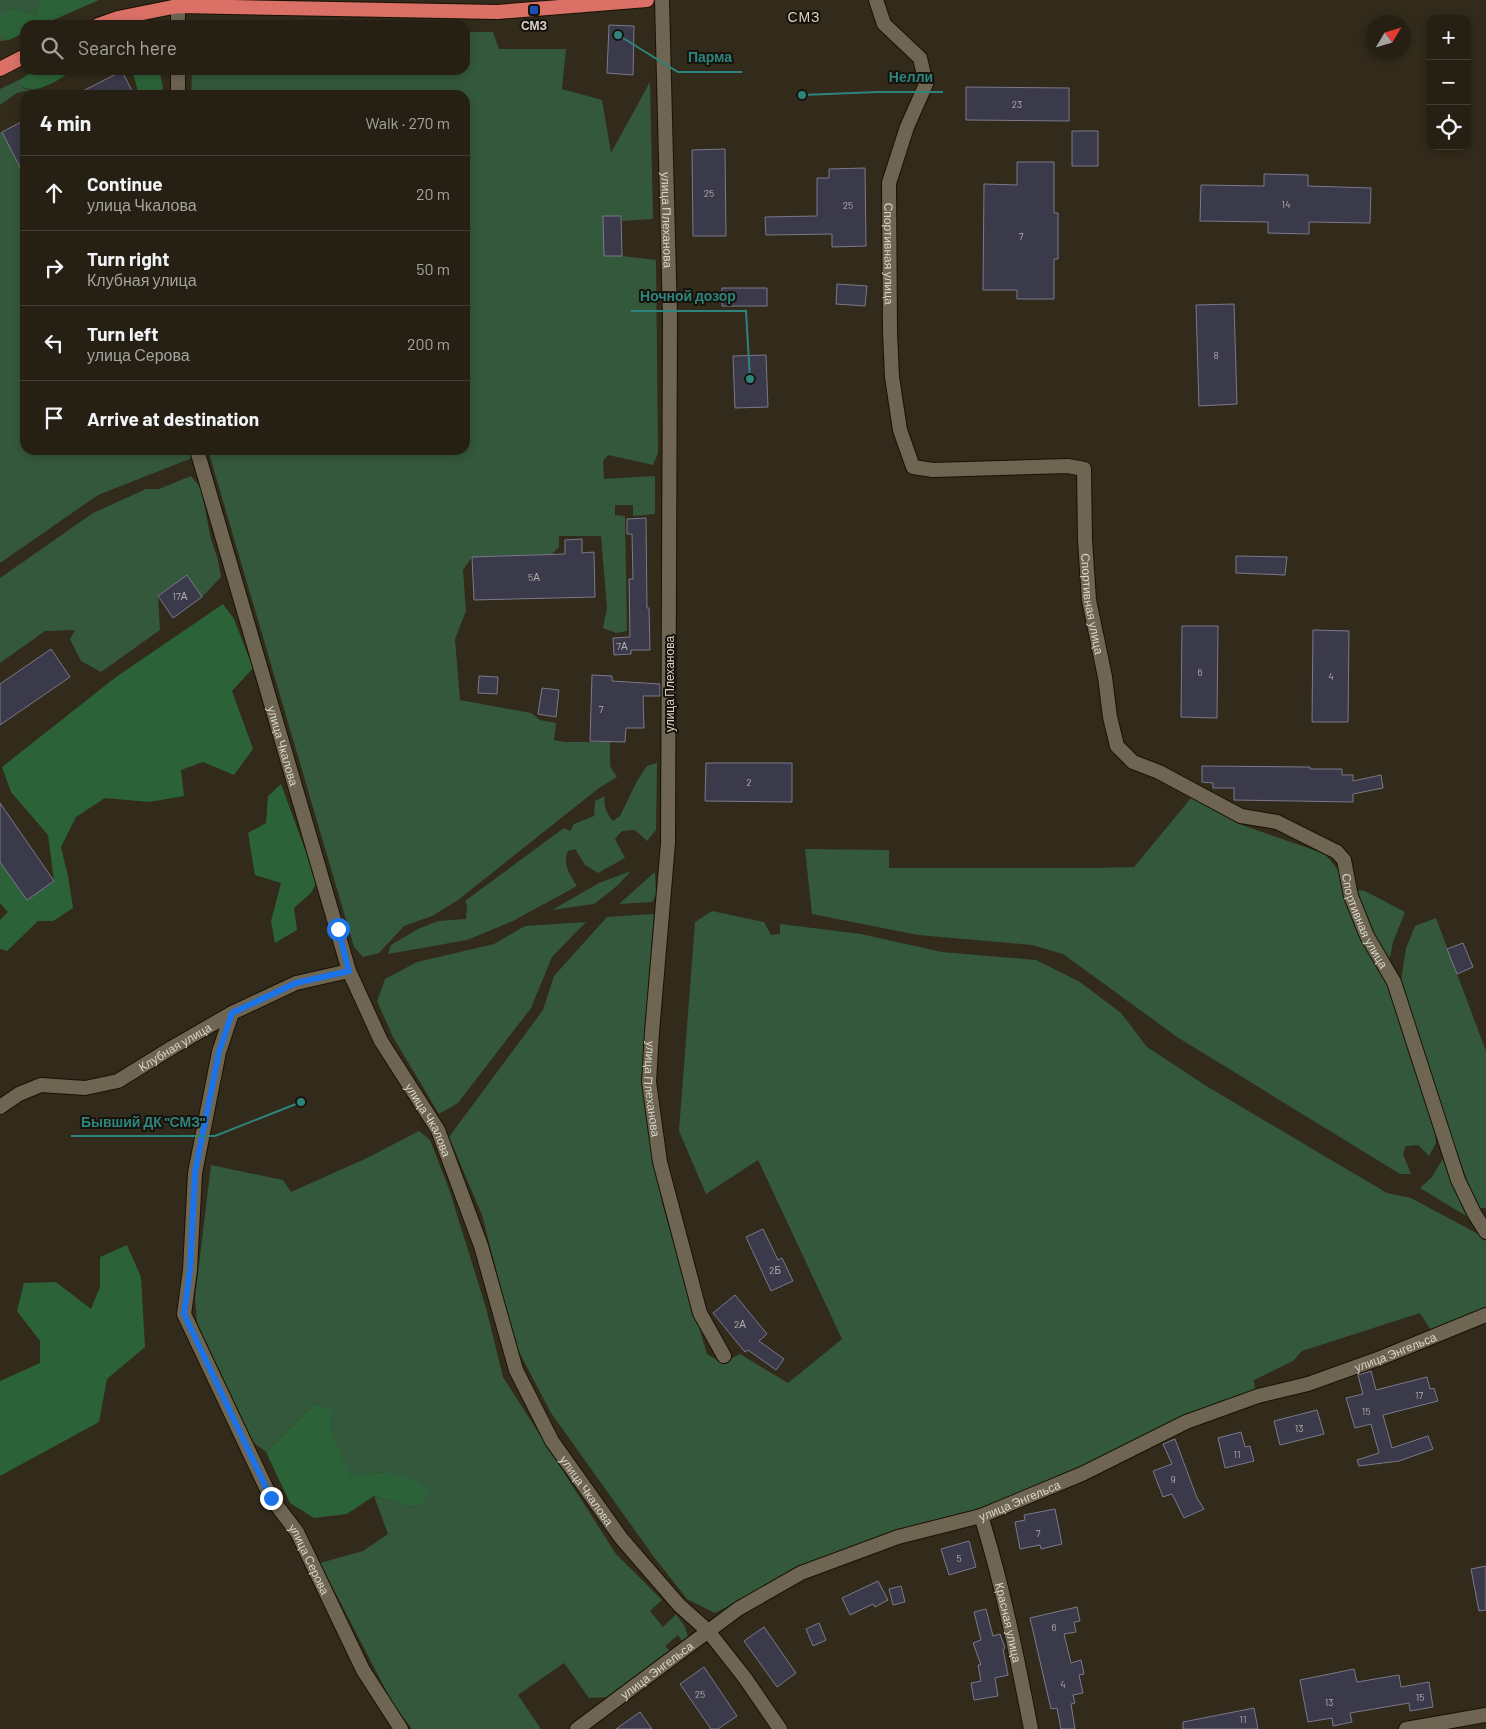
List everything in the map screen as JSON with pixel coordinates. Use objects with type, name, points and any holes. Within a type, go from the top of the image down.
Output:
[{"type":"highway","points":[[112,20],[178,3],[497,12],[647,0]]},
{"type":"highway","points":[[0,69],[20,59]]},
{"type":"street","name":"улица Плеханова","points":[[662,0],[670,318],[668,843],[649,1082],[660,1162],[700,1313],[724,1356]]},
{"type":"street","name":"Спортивная улица","points":[[876,0],[884,24],[920,58],[926,84],[907,127],[889,183],[892,376],[900,430],[914,467],[933,470],[1068,466],[1084,468],[1085,540],[1089,600],[1117,746],[1133,762],[1158,772],[1241,816],[1277,822],[1337,852],[1344,860],[1351,896],[1367,936],[1394,982],[1458,1180],[1474,1213],[1486,1232]]},
{"type":"street","points":[[178,3],[178,20]]},
{"type":"street","points":[[178,75],[178,90]]},
{"type":"street","name":"улица Чкалова","points":[[198,455],[349,971],[381,1040],[438,1130],[481,1246],[516,1370],[552,1441],[621,1538],[679,1605],[708,1632],[745,1678],[780,1729]]},
{"type":"street","name":"Клубная улица","points":[[0,1107],[19,1094],[41,1085],[85,1088],[118,1081],[172,1046],[232,1013],[296,983],[349,971]]},
{"type":"street","name":"улица Серова","points":[[232,1013],[219,1052],[195,1172],[190,1270],[184,1314],[271,1498],[297,1532],[363,1670],[401,1729]]},
{"type":"street","name":"улица Энгельса","points":[[577,1729],[738,1610],[802,1573],[898,1537],[981,1516],[1082,1474],[1186,1422],[1258,1396],[1308,1384],[1383,1357],[1486,1315]]},
{"type":"street","name":"Красная улица","points":[[981,1516],[1012,1634],[1031,1729]]},
{"type":"street","points":[[1406,1729],[1486,1715]]},
{"type":"green space","points":[[0,0],[41,0],[36,14],[13,8],[2,37],[9,40],[0,41]]},
{"type":"green space","points":[[41,0],[99,0],[53,20],[20,20],[20,34],[9,40],[2,37],[0,15],[13,8],[36,14]]},
{"type":"green space","points":[[470,32],[493,32],[499,49],[566,49],[562,89],[602,100],[611,153],[650,82],[653,219],[622,221],[621,216],[604,216],[604,256],[656,260],[658,453],[653,465],[608,455],[603,461],[604,479],[655,476],[655,514],[633,516],[633,505],[615,505],[615,515],[625,516],[627,631],[616,633],[603,628],[607,608],[601,536],[559,536],[559,547],[552,554],[472,557],[463,570],[466,611],[455,639],[460,700],[531,713],[540,720],[556,723],[554,740],[565,742],[610,742],[610,766],[617,777],[599,788],[458,900],[432,916],[404,926],[379,953],[363,957],[354,947],[209,455],[470,455],[470,90],[191,90],[192,75],[470,75]]},
{"type":"green space","points":[[27,75],[66,75],[55,82],[33,89],[21,85],[21,79]]},
{"type":"green space","points":[[133,75],[160,75],[162,90],[138,90]]},
{"type":"green space","points":[[21,79],[21,85],[25,89],[31,90],[20,90],[20,92],[0,105],[0,89]]},
{"type":"green space","points":[[0,132],[2,132],[20,167],[20,455],[191,455],[192,458],[98,495],[0,563]]},
{"type":"green space","points":[[191,476],[201,488],[221,577],[202,597],[187,575],[158,596],[160,630],[101,672],[81,661],[70,639],[75,630],[45,631],[0,663],[0,578],[93,513],[146,489],[159,489]]},
{"type":"green space","points":[[223,604],[234,619],[253,668],[232,691],[253,749],[234,775],[203,762],[181,770],[184,796],[149,802],[105,798],[76,817],[61,847],[73,908],[53,921],[38,921],[7,951],[0,949],[0,920],[8,912],[0,903],[0,862],[27,900],[54,881],[48,835],[11,792],[2,767],[116,677]]},
{"type":"green space","points":[[657,763],[656,830],[647,841],[635,830],[622,831],[615,839],[625,858],[598,873],[585,865],[575,849],[568,851],[566,865],[569,874],[577,886],[513,921],[467,940],[388,954],[391,945],[418,929],[438,921],[466,919],[467,905],[465,901],[564,828],[570,831],[574,824],[594,816],[595,801],[605,796],[606,810],[613,821],[620,816],[637,781],[647,766]]},
{"type":"green space","points":[[281,784],[317,882],[311,893],[294,908],[297,930],[275,943],[271,921],[281,883],[255,875],[248,833],[266,823],[268,796]]},
{"type":"green space","points":[[1191,798],[1239,824],[1325,854],[1339,871],[1360,933],[1391,989],[1434,1119],[1436,1143],[1429,1156],[1418,1145],[1406,1146],[1403,1154],[1411,1174],[1400,1174],[1177,1037],[1063,954],[1032,945],[918,935],[812,914],[805,849],[889,850],[889,868],[1134,867]]},
{"type":"green space","points":[[631,871],[617,886],[594,904],[552,910],[599,883]]},
{"type":"green space","points":[[655,872],[656,895],[652,902],[619,904]]},
{"type":"green space","points":[[1356,890],[1365,891],[1405,912],[1393,942],[1390,958],[1380,947]]},
{"type":"green space","points":[[712,911],[764,922],[771,935],[780,934],[780,924],[861,934],[942,952],[1036,960],[1080,982],[1121,1013],[1147,1047],[1208,1087],[1387,1193],[1411,1198],[1480,1235],[1486,1241],[1486,1308],[1456,1323],[1432,1332],[1420,1313],[1302,1351],[1293,1361],[1254,1380],[1255,1389],[1167,1424],[1074,1471],[981,1508],[811,1564],[715,1613],[687,1599],[654,1557],[551,1413],[515,1344],[482,1215],[449,1137],[543,1010],[554,976],[607,917],[654,914],[644,1039],[646,1101],[662,1203],[707,1354],[722,1363],[740,1354],[788,1383],[842,1339],[758,1160],[706,1194],[679,1131],[695,922]]},
{"type":"green space","points":[[1436,918],[1486,1051],[1486,1208],[1477,1208],[1441,1108],[1401,981],[1406,948],[1415,926]]},
{"type":"green space","points":[[586,922],[552,957],[531,1008],[458,1103],[439,1114],[393,1037],[377,1001],[385,979],[417,962],[494,944],[525,926]]},
{"type":"green space","points":[[419,1131],[430,1140],[449,1189],[486,1308],[503,1377],[616,1554],[662,1600],[650,1611],[663,1627],[676,1614],[685,1627],[688,1637],[682,1641],[678,1635],[665,1646],[671,1652],[611,1697],[589,1698],[564,1663],[518,1695],[541,1729],[412,1729],[393,1704],[320,1563],[363,1551],[388,1534],[374,1496],[418,1508],[383,1472],[350,1477],[331,1430],[332,1412],[314,1404],[266,1452],[253,1442],[197,1323],[195,1298],[211,1165],[283,1180],[291,1192],[367,1158]]},
{"type":"green space","points":[[1446,1153],[1471,1219],[1420,1188],[1432,1177]]},
{"type":"green space","points":[[127,1245],[141,1277],[145,1347],[107,1379],[99,1422],[0,1476],[0,1381],[40,1363],[40,1341],[17,1311],[24,1283],[56,1282],[91,1309],[100,1287],[100,1257]]},
{"type":"green space","points":[[314,1404],[332,1411],[331,1430],[350,1476],[383,1472],[415,1480],[430,1494],[418,1508],[374,1496],[347,1514],[314,1518],[290,1503],[266,1452]]},
{"type":"building","points":[[609,25],[634,26],[633,75],[607,73]]},
{"type":"building","points":[[114,75],[124,75],[132,90],[85,90]]},
{"type":"building","points":[[966,87],[1069,88],[1069,121],[966,120]]},
{"type":"building","points":[[20,123],[20,167],[2,132]]},
{"type":"building","points":[[1072,131],[1098,131],[1098,166],[1072,166]]},
{"type":"building","points":[[725,149],[726,236],[693,236],[692,150]]},
{"type":"building","points":[[1017,162],[1054,162],[1054,213],[1058,213],[1058,259],[1054,259],[1054,299],[1017,299],[1017,290],[983,290],[984,184],[1017,185]]},
{"type":"building","points":[[865,168],[866,246],[832,247],[832,234],[766,235],[765,217],[817,216],[817,178],[829,178],[829,169]]},
{"type":"building","points":[[1264,174],[1308,175],[1308,186],[1371,188],[1370,223],[1309,222],[1309,234],[1268,233],[1268,222],[1200,221],[1201,185],[1264,186]]},
{"type":"building","points":[[603,216],[621,216],[622,256],[604,256]]},
{"type":"building","points":[[837,284],[867,286],[865,306],[836,304]]},
{"type":"building","points":[[722,288],[767,288],[767,306],[722,306]]},
{"type":"building","points":[[1234,304],[1237,404],[1199,406],[1196,305]]},
{"type":"building","points":[[766,355],[768,407],[735,408],[733,356]]},
{"type":"building","points":[[646,518],[647,608],[649,608],[650,650],[631,650],[631,654],[614,655],[613,638],[630,637],[629,579],[633,579],[632,534],[627,534],[627,519]]},
{"type":"building","points":[[582,539],[582,553],[594,552],[595,597],[474,600],[472,557],[565,554],[565,540]]},
{"type":"building","points":[[1236,556],[1287,557],[1285,575],[1236,573]]},
{"type":"building","points":[[187,575],[202,597],[173,618],[158,596]]},
{"type":"building","points":[[1182,626],[1218,626],[1217,718],[1181,717]]},
{"type":"building","points":[[1313,630],[1349,631],[1348,722],[1312,722]]},
{"type":"building","points":[[51,649],[70,677],[0,725],[0,684]]},
{"type":"building","points":[[592,675],[612,676],[612,681],[660,684],[660,696],[643,696],[644,728],[626,728],[625,742],[590,741]]},
{"type":"building","points":[[479,676],[498,677],[497,694],[478,693]]},
{"type":"building","points":[[542,688],[559,690],[556,717],[538,714]]},
{"type":"building","points":[[706,763],[792,763],[792,802],[705,801]]},
{"type":"building","points":[[1202,766],[1342,769],[1342,775],[1353,775],[1353,781],[1381,775],[1383,788],[1353,794],[1353,802],[1234,800],[1234,788],[1213,788],[1213,783],[1202,782]]},
{"type":"building","points":[[0,803],[54,881],[27,900],[0,862]]},
{"type":"building","points":[[1463,943],[1473,967],[1457,974],[1447,949]]},
{"type":"building","points":[[763,1229],[778,1260],[782,1258],[793,1281],[771,1291],[746,1237]]},
{"type":"building","points":[[735,1295],[767,1334],[759,1341],[784,1359],[776,1370],[748,1350],[745,1352],[713,1313]]},
{"type":"building","points":[[1371,1371],[1376,1390],[1427,1377],[1430,1389],[1434,1388],[1438,1401],[1383,1415],[1392,1448],[1428,1436],[1433,1449],[1399,1461],[1359,1466],[1357,1460],[1379,1453],[1371,1424],[1355,1428],[1346,1398],[1363,1394],[1358,1375]]},
{"type":"building","points":[[1317,1410],[1324,1434],[1280,1445],[1274,1421]]},
{"type":"building","points":[[1241,1432],[1245,1447],[1250,1446],[1254,1461],[1225,1468],[1218,1438]]},
{"type":"building","points":[[1175,1439],[1197,1498],[1204,1509],[1184,1518],[1172,1494],[1163,1497],[1153,1471],[1172,1464],[1163,1444]]},
{"type":"building","points":[[1055,1509],[1062,1544],[1041,1549],[1040,1545],[1020,1549],[1015,1522],[1025,1520],[1024,1515]]},
{"type":"building","points":[[969,1541],[976,1567],[949,1575],[941,1549]]},
{"type":"building","points":[[1486,1566],[1486,1610],[1479,1611],[1471,1569]]},
{"type":"building","points":[[878,1581],[888,1600],[875,1607],[873,1604],[850,1615],[842,1598]]},
{"type":"building","points":[[901,1586],[905,1602],[893,1605],[889,1589]]},
{"type":"building","points":[[1077,1607],[1080,1621],[1074,1622],[1076,1632],[1064,1634],[1071,1663],[1081,1660],[1084,1674],[1079,1675],[1083,1693],[1073,1695],[1075,1703],[1071,1704],[1075,1729],[1061,1729],[1057,1708],[1051,1709],[1030,1618]]},
{"type":"building","points":[[986,1609],[993,1636],[1000,1634],[1005,1648],[1003,1649],[1008,1675],[995,1678],[998,1696],[974,1700],[971,1683],[981,1681],[978,1665],[981,1665],[973,1643],[981,1640],[974,1612]]},
{"type":"building","points":[[819,1623],[826,1640],[813,1646],[806,1629]]},
{"type":"building","points":[[764,1627],[796,1673],[777,1687],[744,1641]]},
{"type":"building","points":[[704,1667],[737,1716],[718,1729],[711,1729],[680,1684]]},
{"type":"building","points":[[1354,1669],[1357,1682],[1399,1675],[1401,1687],[1429,1682],[1433,1707],[1410,1711],[1409,1703],[1350,1713],[1352,1722],[1333,1726],[1332,1718],[1308,1722],[1300,1680]]},
{"type":"building","points":[[1254,1708],[1258,1729],[1183,1729],[1183,1722]]},
{"type":"building","points":[[640,1712],[652,1729],[616,1729]]},
{"type":"place","name":"СМЗ","points":[[534,10]]},
{"type":"place","name":"Парма","points":[[618,35]]},
{"type":"place","name":"Нелли","points":[[802,95]]},
{"type":"place","name":"Ночной дозор","points":[[750,379]]},
{"type":"place","name":"Бывший ДК \"СМЗ\"","points":[[301,1102]]},
{"type":"district","name":"СМЗ","points":[[804,16]]},
{"type":"route","points":[[271,1498],[184,1314],[190,1270],[195,1172],[219,1052],[232,1013],[296,983],[349,971],[338,929]]}]
